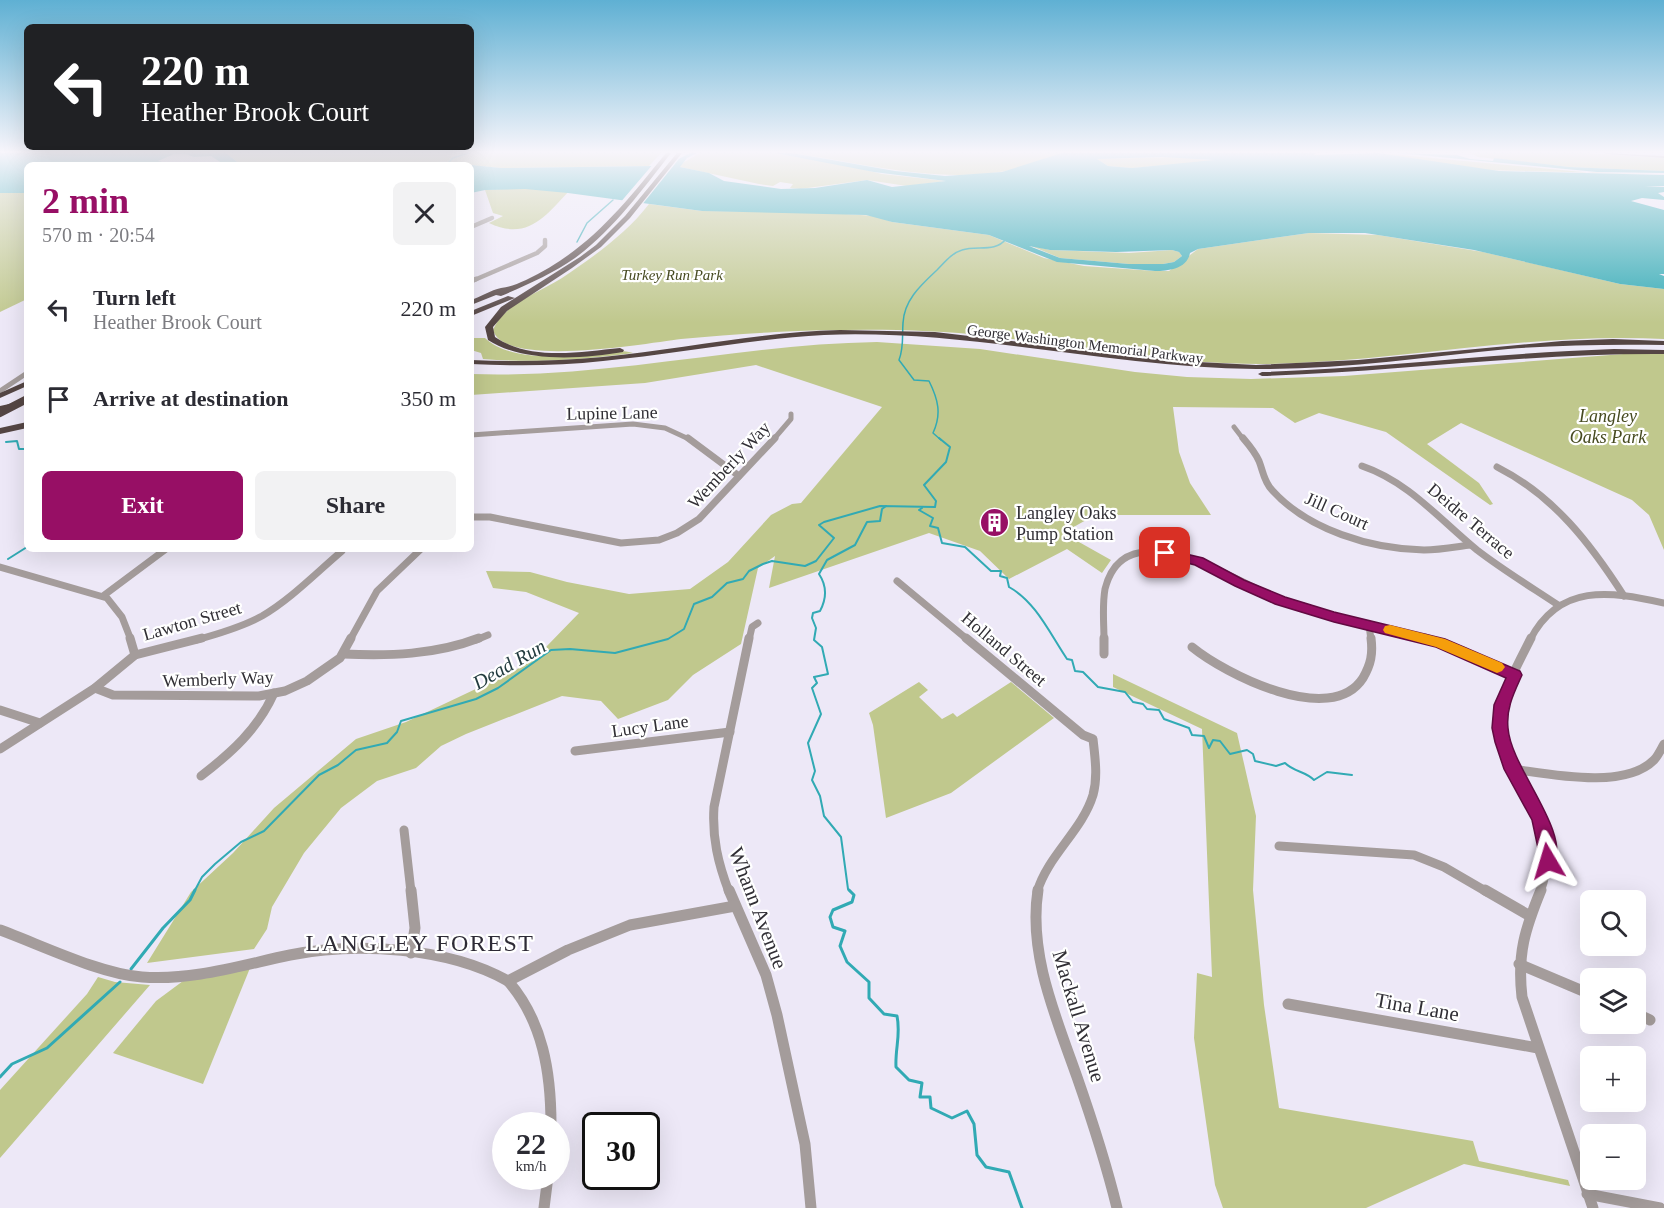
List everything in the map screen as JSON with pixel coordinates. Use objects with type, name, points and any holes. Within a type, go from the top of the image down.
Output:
[{"type":"highway","points":[[474,304],[537,277],[588,244],[621,209]]},
{"type":"highway","points":[[633,209],[617,229],[593,251],[504,309],[491,323],[489,331],[491,338],[515,349],[562,353],[608,351],[738,337],[792,335]]},
{"type":"highway","points":[[474,313],[516,295],[570,267]]},
{"type":"highway","points":[[474,362],[522,365],[570,363],[792,335]]},
{"type":"highway","name":"George Washington Memorial Parkway","points":[[792,335],[932,337],[1152,361],[1261,367],[1329,364],[1568,342],[1664,343]]},
{"type":"highway","name":"George Washington Memorial Parkway","points":[[474,368],[584,367],[772,343],[866,335]]},
{"type":"highway","name":"George Washington Memorial Parkway","points":[[932,337],[1162,369],[1255,374],[1340,371],[1584,352],[1664,352]]},
{"type":"highway","points":[[0,393],[24,384]]},
{"type":"highway","points":[[0,408],[24,403]]},
{"type":"highway","points":[[0,415],[24,403]]},
{"type":"highway","points":[[0,415],[24,410]]},
{"type":"highway","points":[[0,424],[24,419]]},
{"type":"highway","points":[[0,431],[24,426]]},
{"type":"street","points":[[474,226],[492,218]]},
{"type":"street","points":[[474,280],[537,253],[545,246],[545,240]]},
{"type":"street","points":[[0,393],[24,375]]},
{"type":"street","name":"Wemberly Way","points":[[474,517],[490,517],[621,543],[649,542],[677,533],[696,522],[789,422],[791,414]]},
{"type":"street","name":"Lupine Lane","points":[[474,435],[633,424],[660,425],[679,432],[739,476]]},
{"type":"street","name":"Jill Court","points":[[1234,426],[1260,464],[1263,479],[1272,491],[1294,509],[1318,522],[1362,539],[1401,548],[1435,550],[1470,545]]},
{"type":"street","name":"Deidre Terrace","points":[[1362,466],[1383,473],[1399,482],[1470,545],[1558,605]]},
{"type":"street","points":[[1497,467],[1511,474],[1539,495],[1580,531],[1598,554],[1624,596]]},
{"type":"street","points":[[0,567],[103,596],[162,552]]},
{"type":"street","name":"Lawton Street","points":[[0,749],[95,688],[135,655],[222,633],[260,617],[280,604],[341,552]]},
{"type":"street","name":"Wemberly Way","points":[[95,688],[106,694],[124,696],[259,696],[274,693],[313,678],[343,654],[377,591],[418,552]]},
{"type":"street","points":[[1104,654],[1105,582],[1118,565],[1138,554],[1165,553],[1199,561],[1240,583],[1280,600],[1334,617],[1440,642],[1515,675]]},
{"type":"street","name":"Holland Street","points":[[897,580],[1083,735],[1093,739]]},
{"type":"street","name":"Lawton Street","points":[[103,596],[115,607],[133,643],[135,655]]},
{"type":"street","points":[[1593,1208],[1522,997],[1519,964],[1524,932],[1545,877],[1548,847],[1540,819],[1512,769],[1502,742],[1501,705],[1542,620],[1558,605],[1588,596],[1624,596],[1664,603]]},
{"type":"street","name":"Whann Avenue","points":[[758,623],[752,627],[714,807],[712,830],[719,862],[776,1007],[800,1113],[811,1208]]},
{"type":"street","points":[[1192,647],[1218,668],[1270,691],[1301,697],[1323,697],[1350,689],[1367,674],[1372,659],[1369,625]]},
{"type":"street","points":[[343,654],[390,657],[414,655],[467,643],[488,635]]},
{"type":"street","points":[[201,776],[247,735],[266,711],[274,693]]},
{"type":"street","points":[[0,710],[40,723]]},
{"type":"street","name":"Lucy Lane","points":[[575,752],[730,732]]},
{"type":"street","name":"Mackall Avenue","points":[[1093,739],[1098,758],[1092,798],[1080,823],[1045,872],[1038,890],[1034,917],[1042,970],[1117,1208]]},
{"type":"street","points":[[1512,769],[1585,776],[1623,776],[1650,763],[1657,757],[1664,744]]},
{"type":"street","points":[[404,830],[415,928],[411,953]]},
{"type":"street","points":[[1279,846],[1414,855],[1444,867],[1530,916]]},
{"type":"street","points":[[508,981],[568,950],[630,925],[675,915],[735,906]]},
{"type":"street","points":[[0,930],[118,974],[153,979],[215,971],[334,949],[411,953],[478,967],[508,981],[522,999],[541,1043],[549,1082],[550,1112]]},
{"type":"street","points":[[1519,964],[1580,990]]},
{"type":"street","name":"Tina Lane","points":[[1288,1004],[1538,1048]]},
{"type":"street","points":[[1646,1018],[1650,1020]]},
{"type":"street","points":[[544,1208],[546,1190]]},
{"type":"street","points":[[1587,1194],[1660,1208]]},
{"type":"green space","points":[[0,209],[24,209],[24,300],[0,312]]},
{"type":"green space","points":[[492,209],[553,209],[534,224],[514,229],[502,228],[489,223],[503,216],[493,213]]},
{"type":"green space","name":"Turkey Run Park","points":[[645,209],[690,209],[816,212],[875,216],[892,222],[989,235],[1044,258],[1084,266],[1155,271],[1169,271],[1198,249],[1309,233],[1378,235],[1483,252],[1620,284],[1664,289],[1664,339],[1614,338],[1515,343],[1366,358],[1267,364],[1197,362],[962,333],[909,330],[775,332],[681,339],[579,351],[522,348],[503,342],[493,330],[505,313],[562,278],[597,253]]},
{"type":"green space","points":[[1029,245],[1050,250],[1129,253],[1172,250],[1179,252],[1182,256],[1174,262],[1163,264],[1129,264],[1060,258]]},
{"type":"green space","points":[[474,338],[485,338],[508,351],[537,356],[568,356],[619,351],[633,353],[521,361],[483,359],[481,353],[474,351]]},
{"type":"green space","name":"Langley Oaks Park","points":[[877,342],[980,349],[1135,372],[1187,377],[1251,379],[1344,376],[1636,353],[1664,353],[1664,550],[1649,515],[1632,500],[1461,423],[1427,444],[1479,483],[1493,504],[1490,505],[1386,432],[1319,413],[1295,423],[1273,408],[1173,407],[1179,452],[1190,483],[1211,515],[1095,515],[1063,533],[1111,560],[1102,573],[1067,549],[1009,579],[980,551],[929,533],[769,588],[775,556],[758,568],[741,644],[693,675],[668,700],[618,719],[601,701],[562,696],[441,746],[416,768],[377,781],[341,808],[304,853],[272,907],[267,929],[254,949],[147,963],[191,892],[233,853],[274,808],[356,739],[406,722],[516,670],[546,647],[579,613],[526,592],[493,588],[486,571],[530,572],[629,594],[690,589],[728,562],[771,515],[792,504],[801,503],[882,407],[756,365],[645,383],[474,395],[474,374],[522,374],[623,367],[826,344]]},
{"type":"green space","points":[[1113,674],[1237,733],[1256,816],[1253,890],[1264,1005],[1279,1108],[1473,1141],[1479,1161],[1568,1180],[1570,1186],[1464,1164],[1366,1208],[1223,1208],[1215,1185],[1194,1038],[1197,973],[1212,977],[1202,729],[1113,687]]},
{"type":"green space","points":[[919,682],[928,690],[919,697],[942,719],[953,713],[957,717],[1011,682],[1054,718],[951,793],[886,818],[873,725],[869,713]]},
{"type":"green space","points":[[250,968],[203,1084],[113,1053],[156,1001],[183,981]]},
{"type":"green space","points":[[98,977],[115,982],[150,985],[0,1158],[0,1090],[87,994]]},
{"type":"water","points":[[690,209],[1662,209],[1664,210],[1664,274],[1659,274],[1664,276],[1664,289],[1620,284],[1474,250],[1365,233],[1309,233],[1198,249],[1190,253],[1181,266],[1171,270],[1155,271],[1057,262],[989,235],[892,222],[866,215]],"holes":[[[1029,246],[1050,250],[1116,252],[1172,250],[1179,252],[1182,256],[1174,262],[1163,264],[1129,264],[1060,258]]]},
{"type":"waterway","points":[[577,242],[587,223],[602,209]]},
{"type":"waterway","name":"Dead Run","points":[[941,440],[933,433],[938,407],[929,381],[914,380],[899,360],[906,307],[919,287],[955,253],[962,250],[997,246],[1006,239]]},
{"type":"waterway","name":"Dead Run","points":[[886,506],[935,507],[936,501],[924,485],[946,462],[950,447],[939,438]]},
{"type":"waterway","points":[[6,442],[17,441],[19,449],[24,449]]},
{"type":"waterway","name":"Dead Run","points":[[194,892],[202,877],[215,864],[241,842],[264,831],[319,775],[338,765],[356,750],[387,743],[397,732],[401,721],[476,699],[498,688],[551,650],[570,649],[615,653],[668,639],[684,629],[694,604],[712,597],[727,583],[743,579],[749,571],[772,561],[805,566],[816,561],[834,538],[819,525],[886,506]]},
{"type":"waterway","points":[[886,506],[882,509],[880,521],[867,522],[855,545],[827,560],[819,574],[825,588],[824,601],[820,611],[813,613],[812,618],[816,628],[814,640],[822,647],[828,674],[814,677],[817,683],[812,688],[821,714],[808,743],[815,771],[812,780],[820,796],[824,816],[841,837],[848,889],[854,895],[852,902],[833,910],[830,917],[833,927],[845,931],[840,946],[847,962],[869,982],[869,998],[884,1014],[897,1016],[896,1067],[909,1080],[922,1083],[920,1097],[930,1097],[931,1108],[952,1118],[967,1111],[974,1124],[977,1155],[986,1167],[1009,1172],[1022,1208]]},
{"type":"waterway","points":[[922,508],[919,510],[933,518],[930,526],[938,528],[942,543],[965,547],[991,571],[1001,571],[1000,576],[1007,578],[1009,587],[1019,593],[1035,610],[1067,659],[1072,660],[1075,671],[1083,672],[1098,687],[1125,692],[1133,702],[1143,704],[1147,709],[1159,710],[1164,719],[1189,728],[1192,735],[1204,736],[1209,748],[1213,740],[1220,741],[1230,754],[1247,750],[1253,754],[1255,761],[1276,766],[1285,763],[1314,780],[1327,772],[1352,775]]},
{"type":"waterway","points":[[8,559],[24,549]]},
{"type":"waterway","name":"Dead Run","points":[[131,969],[163,928],[190,900],[194,892]]},
{"type":"waterway","name":"Dead Run","points":[[0,1077],[12,1064],[47,1048],[120,982]]},
{"type":"slow traffic","points":[[1390,630],[1440,642],[1497,667]]},
{"type":"place","name":"Langley Oaks Pump Station","points":[[995,523]]},
{"type":"district","name":"LANGLEY FOREST","points":[[420,943]]},
{"type":"route","points":[[1165,553],[1199,561],[1240,583],[1280,600],[1334,617],[1440,642],[1515,675],[1501,705],[1502,742],[1512,769],[1540,819],[1548,847],[1548,861]]}]
